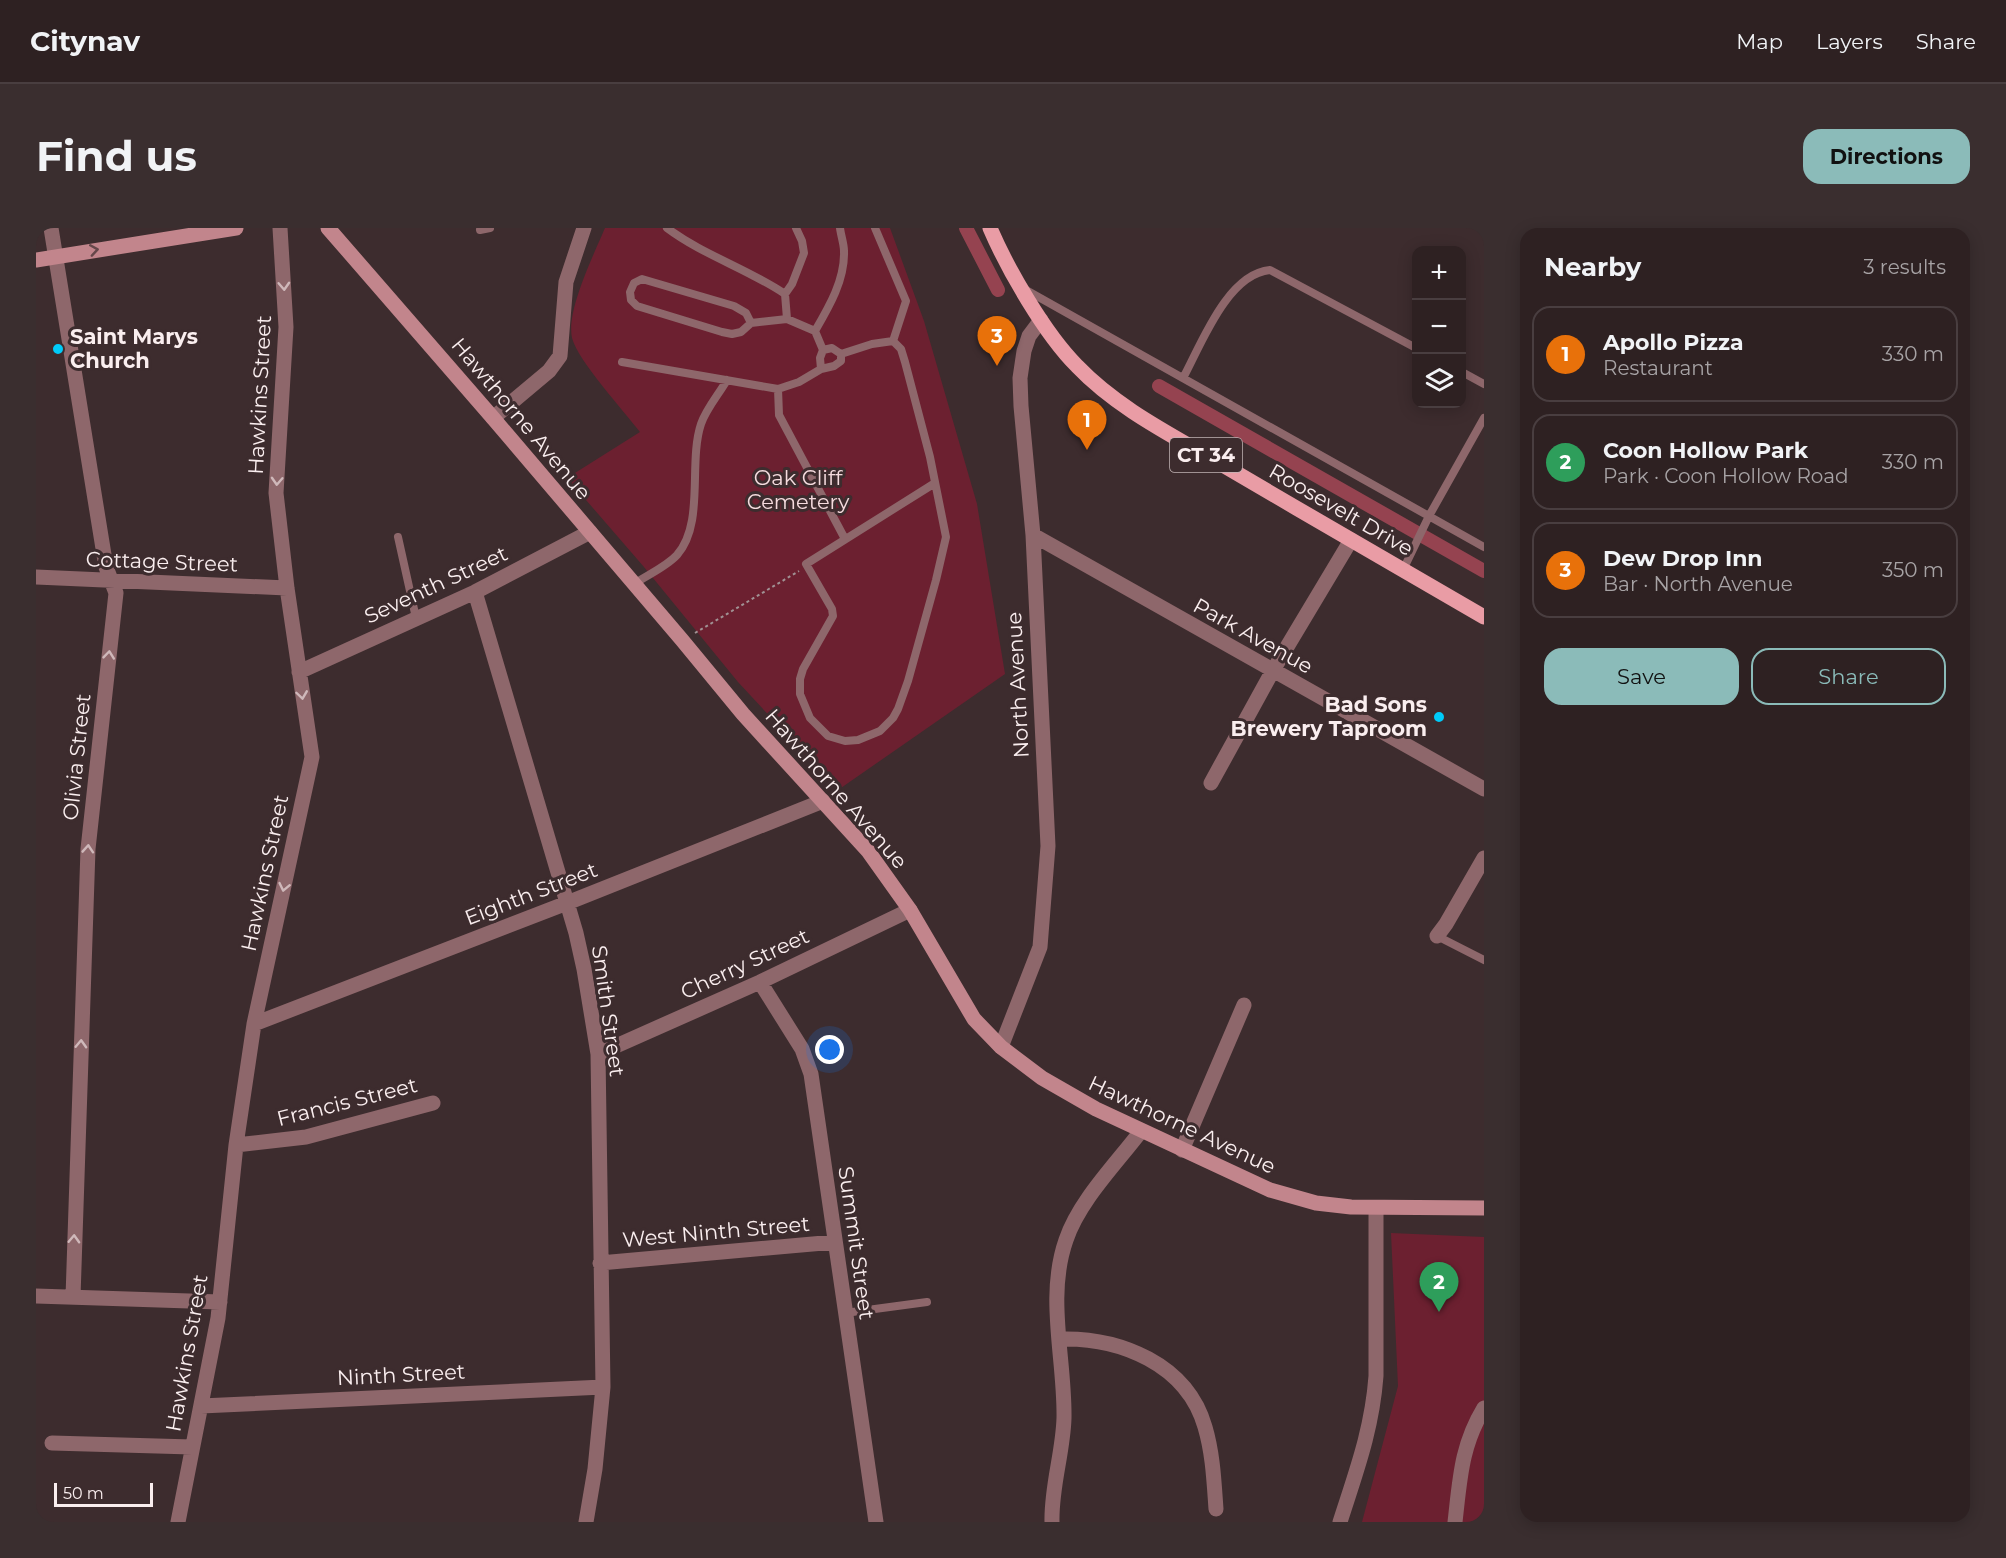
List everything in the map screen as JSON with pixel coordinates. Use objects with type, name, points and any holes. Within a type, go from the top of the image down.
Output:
[{"type":"main road","name":"Roosevelt Drive","points":[[990,228],[1041,320],[1077,367],[1108,394],[1139,415],[1351,540],[1407,564],[1484,617]]},
{"type":"street","name":"Olivia Street","points":[[51,228],[106,567],[116,593],[88,849],[72,1297]]},
{"type":"street","points":[[36,260],[215,229],[236,228]]},
{"type":"street","name":"Hawkins Street","points":[[178,1522],[220,1302],[236,1145],[254,1024],[312,758],[287,588],[276,493],[286,327],[280,228]]},
{"type":"street","name":"Hawthorne Avenue","points":[[329,228],[743,714],[868,851],[910,910],[974,1019],[1001,1047],[1059,1089],[1141,1131],[1255,1184],[1288,1196],[1328,1205],[1376,1209],[1484,1208]]},
{"type":"street","points":[[493,418],[549,370],[560,356],[566,282],[584,228]]},
{"type":"street","name":"North Avenue","points":[[1001,1047],[1040,946],[1048,846],[1033,535],[1020,378],[1029,336],[1041,320]]},
{"type":"street","name":"Seventh Street","points":[[299,672],[475,592],[590,532]]},
{"type":"street","name":"Park Avenue","points":[[1033,535],[1272,672],[1484,789]]},
{"type":"street","points":[[1211,783],[1272,672],[1351,540]]},
{"type":"street","name":"Cottage Street","points":[[36,577],[287,588]]},
{"type":"street","name":"Smith Street","points":[[475,592],[567,903],[584,969],[598,1054],[603,1387],[595,1468],[586,1522]]},
{"type":"street","name":"Eighth Street","points":[[254,1024],[823,801]]},
{"type":"street","points":[[1437,936],[1484,858]]},
{"type":"street","name":"Cherry Street","points":[[598,1054],[760,982],[910,910]]},
{"type":"street","name":"Summit Street","points":[[760,982],[801,1049],[811,1074],[876,1522]]},
{"type":"street","points":[[1182,1150],[1244,1005]]},
{"type":"street","name":"Francis Street","points":[[236,1145],[306,1137],[433,1103]]},
{"type":"street","points":[[1052,1522],[1064,1419],[1064,1382],[1059,1339],[1057,1282],[1066,1239],[1084,1206],[1141,1131]]},
{"type":"street","points":[[1340,1522],[1366,1443],[1374,1398],[1376,1209]]},
{"type":"street","name":"West Ninth Street","points":[[600,1263],[835,1242]]},
{"type":"street","points":[[36,1296],[220,1302]]},
{"type":"street","points":[[1059,1339],[1078,1338],[1135,1351],[1156,1362],[1177,1378],[1191,1398],[1204,1425],[1212,1457],[1216,1509]]},
{"type":"street","name":"Ninth Street","points":[[201,1406],[603,1387]]},
{"type":"street","points":[[1455,1522],[1463,1454],[1484,1408]]},
{"type":"street","points":[[52,1443],[192,1447]]},
{"type":"lane","points":[[480,230],[490,228]]},
{"type":"lane","points":[[667,228],[766,281],[785,294]]},
{"type":"lane","points":[[787,319],[785,294],[792,284],[804,253],[796,228]]},
{"type":"lane","points":[[815,331],[834,297],[841,275],[844,252],[840,228]]},
{"type":"lane","points":[[875,228],[906,301],[893,341]]},
{"type":"lane","points":[[1183,378],[1221,307],[1237,287],[1250,275],[1259,271],[1270,270],[1412,346]]},
{"type":"lane","points":[[751,323],[746,312],[734,306],[642,279],[634,283],[630,292],[631,300],[637,306],[732,334],[741,332],[751,323],[787,319],[815,331],[823,350],[820,358],[821,369]]},
{"type":"lane","points":[[1022,288],[1183,378],[1427,520],[1484,547]]},
{"type":"lane","points":[[841,354],[872,344],[893,341]]},
{"type":"lane","points":[[893,341],[901,350],[905,362],[935,483],[946,537],[908,681],[898,709],[887,725],[870,736],[845,741],[828,736],[810,718],[800,694],[803,669],[833,616],[832,609],[806,564],[935,483]]},
{"type":"lane","points":[[823,350],[832,348],[841,354]]},
{"type":"lane","points":[[622,362],[778,389],[799,382],[821,369],[834,366],[841,361],[841,354]]},
{"type":"lane","points":[[1466,375],[1484,384]]},
{"type":"lane","points":[[634,584],[677,555],[687,536],[693,514],[697,446],[701,423],[727,380]]},
{"type":"lane","points":[[778,389],[779,415],[845,539]]},
{"type":"lane","points":[[1407,564],[1427,520],[1484,418]]},
{"type":"lane","points":[[398,537],[416,618]]},
{"type":"lane","points":[[1437,936],[1484,960]]},
{"type":"lane","points":[[845,1313],[927,1302]]},
{"type":"path","points":[[682,640],[807,566]]},
{"type":"green space","name":"Oak Cliff Cemetery","points":[[605,228],[890,228],[924,321],[977,504],[1005,674],[838,790],[738,682],[644,567],[567,478],[640,432],[592,372],[572,338],[571,327],[577,298]]},
{"type":"green space","points":[[1391,1233],[1484,1237],[1484,1522],[1362,1522],[1398,1386]]},
{"type":"waterway","points":[[966,228],[998,290]]},
{"type":"waterway","points":[[1159,386],[1484,571]]},
{"type":"place","name":"Saint Marys Church","points":[[58,349]]},
{"type":"place","name":"Dew Drop Inn","points":[[997,366]]},
{"type":"place","name":"Apollo Pizza","points":[[1087,450]]},
{"type":"place","name":"Bad Sons Brewery Taproom","points":[[1439,717]]},
{"type":"place","name":"Coon Hollow Park","points":[[1439,1312]]}]
